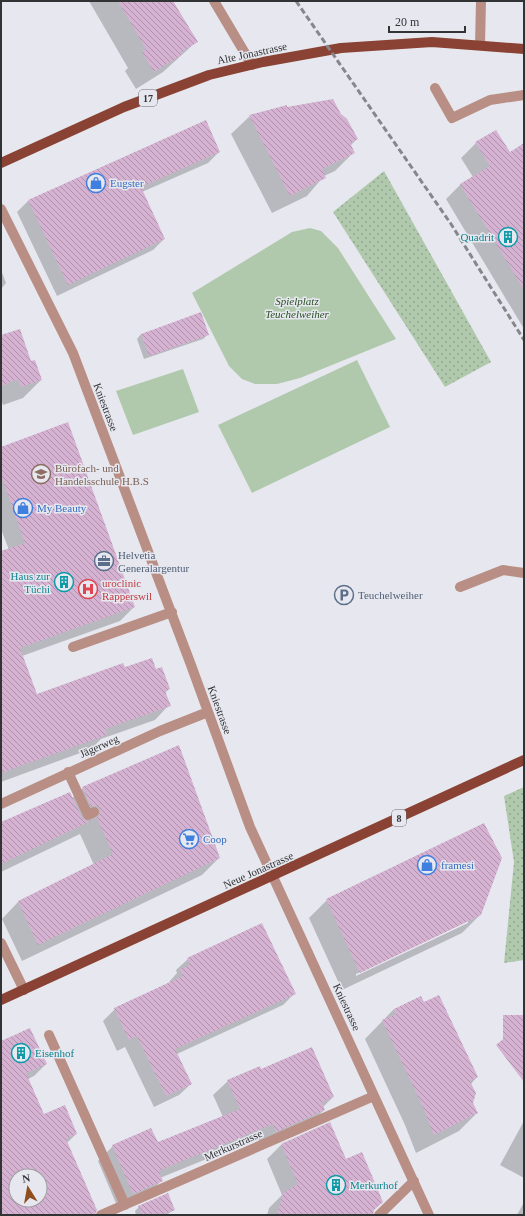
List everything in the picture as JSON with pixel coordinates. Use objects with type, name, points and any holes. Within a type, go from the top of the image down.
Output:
[{"type":"main road","name":"Alte Jonastrasse","points":[[1,163],[124,107],[209,75],[252,65],[341,48],[377,45],[432,42],[524,49]]},
{"type":"main road","name":"Neue Jonastrasse","points":[[1,1000],[524,760]]},
{"type":"street","points":[[214,1],[252,65]]},
{"type":"street","points":[[480,45],[481,1]]},
{"type":"street","points":[[435,88],[452,118],[490,100],[524,95]]},
{"type":"street","name":"Kniestrasse","points":[[1,209],[73,353],[172,612],[250,827],[429,1215]]},
{"type":"street","points":[[460,587],[503,570],[524,573]]},
{"type":"street","points":[[73,647],[172,612]]},
{"type":"street","name":"Jägerweg","points":[[1,804],[68,772],[208,712]]},
{"type":"street","points":[[68,772],[88,815],[94,812]]},
{"type":"street","points":[[1,943],[24,990]]},
{"type":"street","points":[[49,1036],[125,1205]]},
{"type":"street","name":"Merkurstrasse","points":[[101,1215],[374,1096]]},
{"type":"street","points":[[379,1215],[414,1181]]},
{"type":"green space","points":[[384,171],[491,362],[445,387],[333,212]]},
{"type":"green space","name":"Spielplatz Teuchelweiher","points":[[310,228],[321,231],[338,248],[396,339],[300,378],[277,384],[255,384],[242,379],[229,366],[192,293],[292,232]]},
{"type":"green space","points":[[357,360],[390,427],[252,493],[218,425]]},
{"type":"green space","points":[[183,369],[199,412],[133,435],[116,391]]},
{"type":"green space","points":[[524,787],[524,960],[504,963],[514,862],[504,796]]},
{"type":"building","points":[[118,1],[173,1],[198,42],[181,52],[183,54],[154,72],[142,52],[146,49]]},
{"type":"building","points":[[333,99],[341,114],[347,119],[358,139],[350,143],[355,153],[322,169],[326,178],[290,196],[249,115],[287,105],[287,107]]},
{"type":"building","points":[[206,120],[220,152],[141,187],[165,239],[68,285],[28,200]]},
{"type":"building","name":"Quadrit","points":[[496,130],[510,152],[524,143],[524,290],[460,184],[490,166],[475,142]]},
{"type":"building","points":[[201,312],[209,335],[149,356],[141,334]]},
{"type":"building","points":[[20,329],[31,361],[35,360],[42,380],[21,387],[18,379],[1,386],[1,335]]},
{"type":"building","points":[[68,422],[135,607],[20,648],[37,694],[123,663],[125,667],[152,658],[156,669],[162,667],[170,689],[165,691],[171,706],[105,729],[107,735],[1,773],[1,551],[25,543],[1,475],[1,447]]},
{"type":"building","points":[[179,745],[220,858],[38,945],[18,901],[113,854],[97,818],[92,820],[99,816],[100,809],[97,806],[91,806],[82,787]]},
{"type":"building","points":[[70,792],[82,818],[87,821],[91,821],[1,864],[1,822]]},
{"type":"building","points":[[484,823],[502,858],[481,915],[360,973],[326,899]]},
{"type":"building","points":[[262,923],[296,994],[175,1049],[192,1084],[166,1096],[137,1036],[129,1040],[114,1008],[183,976],[180,969],[190,965],[187,958]]},
{"type":"building","points":[[439,995],[478,1077],[470,1081],[476,1093],[473,1103],[478,1113],[434,1135],[423,1107],[382,1020],[396,1014],[394,1009],[421,996],[424,1002]]},
{"type":"building","points":[[503,1015],[524,1015],[524,1082],[496,1045],[503,1039]]},
{"type":"building","points":[[30,1028],[47,1064],[26,1073],[44,1114],[65,1105],[77,1134],[66,1139],[97,1210],[95,1215],[1,1215],[1,1041]]},
{"type":"building","points":[[312,1047],[334,1097],[322,1102],[325,1110],[276,1132],[273,1124],[163,1169],[159,1172],[163,1181],[133,1194],[112,1145],[151,1128],[158,1142],[240,1109],[227,1080],[260,1066],[261,1069]]},
{"type":"building","name":"Merkurhof","points":[[330,1122],[346,1159],[362,1152],[383,1202],[374,1210],[373,1215],[277,1215],[283,1193],[298,1184],[281,1144]]},
{"type":"building","points":[[168,1193],[175,1210],[162,1215],[142,1215],[138,1206]]},
{"type":"railway","points":[[296,1],[451,224],[524,340]]},
{"type":"place","name":"Eugster","points":[[96,183]]},
{"type":"place","name":"Quadrit","points":[[508,237]]},
{"type":"place","name":"Bürofach- und Handelsschule H.B.S","points":[[41,474]]},
{"type":"place","name":"My Beauty","points":[[23,508]]},
{"type":"place","name":"Helvetia Generalargentur","points":[[104,561]]},
{"type":"place","name":"Haus zur Tüchi","points":[[64,582]]},
{"type":"place","name":"uroclinic Rapperswil","points":[[88,589]]},
{"type":"place","name":"Teuchelweiher","points":[[344,595]]},
{"type":"place","name":"Coop","points":[[189,839]]},
{"type":"place","name":"framesi","points":[[427,865]]},
{"type":"place","name":"Eisenhof","points":[[21,1053]]},
{"type":"place","name":"Merkurhof","points":[[336,1185]]}]
